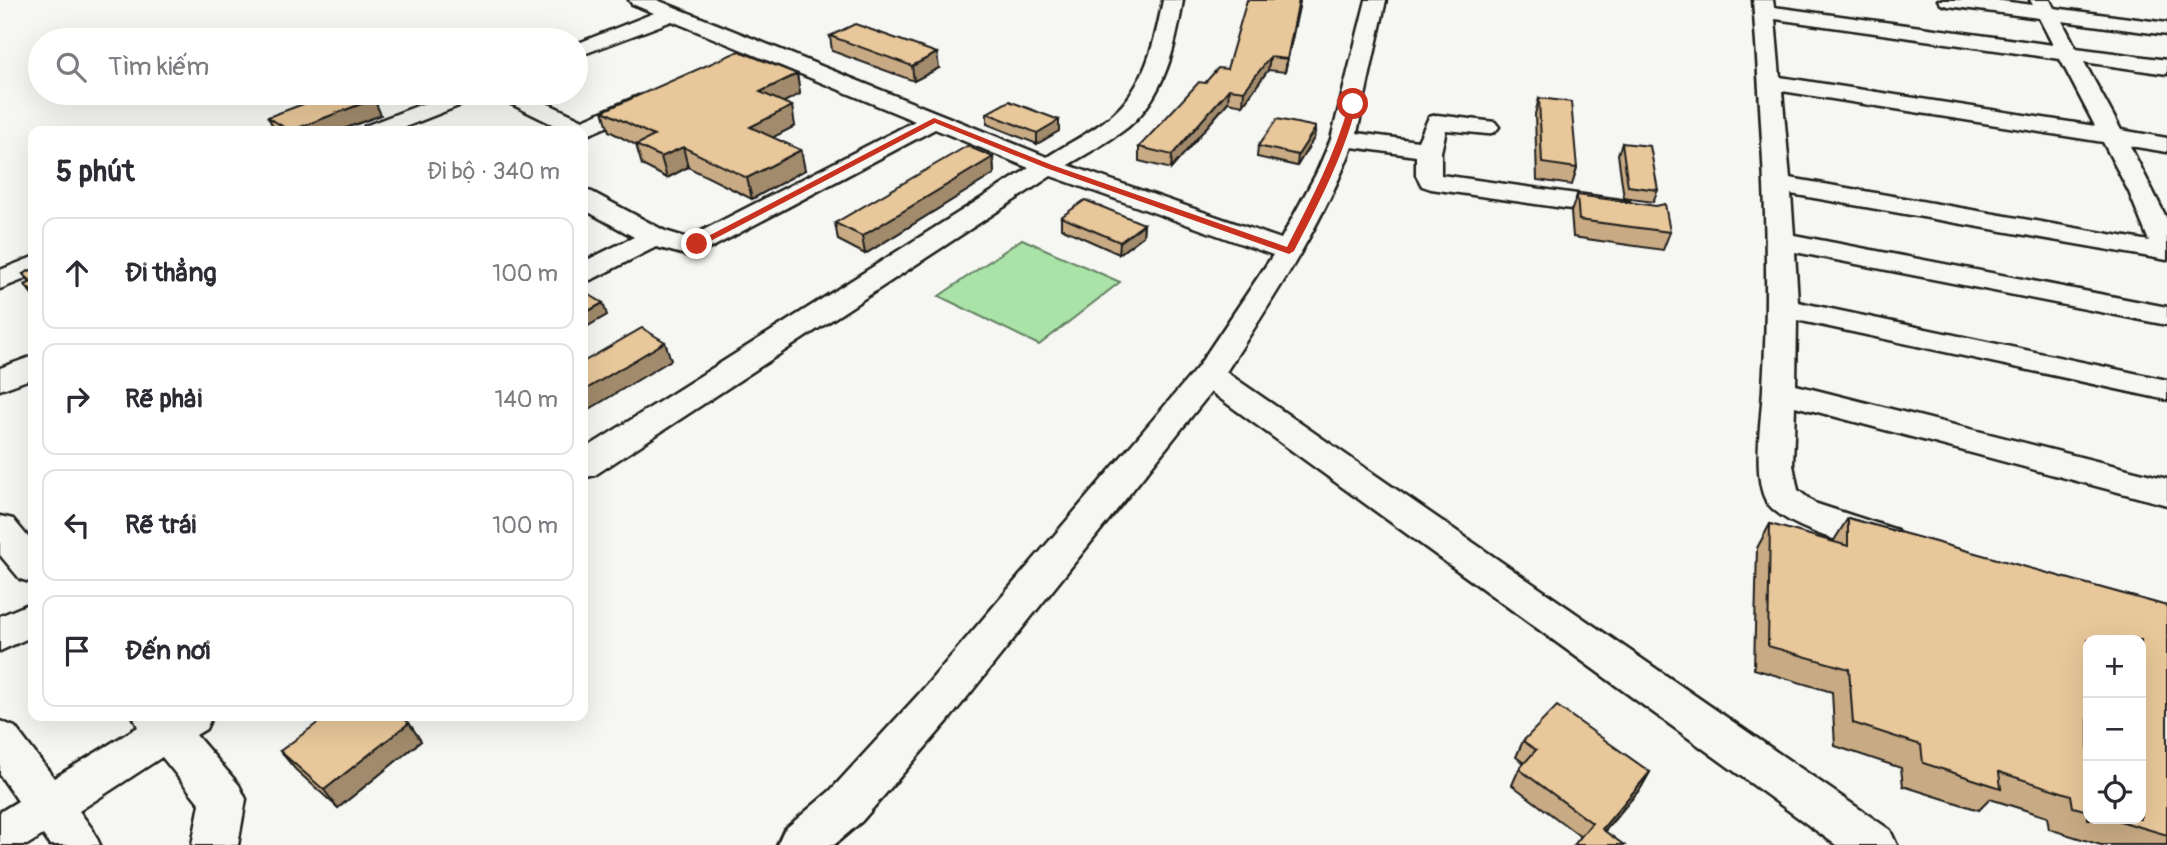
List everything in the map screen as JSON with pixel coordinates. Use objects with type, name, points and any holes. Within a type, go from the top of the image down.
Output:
[{"type":"street","points":[[639,0],[1049,167],[1289,251]]},
{"type":"street","points":[[588,463],[1120,121],[1143,96],[1160,65],[1173,0]]},
{"type":"street","points":[[800,845],[846,806],[933,708],[1208,375],[1289,251],[1343,139],[1376,13],[1376,0]]},
{"type":"street","points":[[1948,0],[2044,7],[2167,29]]},
{"type":"street","points":[[1917,549],[1851,531],[1801,512],[1781,495],[1776,465],[1783,308],[1771,82],[1764,6],[2167,67]]},
{"type":"street","points":[[1777,184],[2167,251],[2155,194],[2112,136],[2044,7]]},
{"type":"street","points":[[588,46],[671,14]]},
{"type":"street","points":[[735,61],[760,50]]},
{"type":"street","points":[[1771,82],[2167,145]]},
{"type":"street","points":[[588,126],[671,90]]},
{"type":"street","points":[[387,126],[440,105]]},
{"type":"street","points":[[531,105],[572,126]]},
{"type":"street","points":[[588,201],[654,237],[687,247],[934,120]]},
{"type":"street","points":[[1486,127],[1437,122],[1429,150],[1428,176],[1432,181],[1442,185],[1650,212]]},
{"type":"street","points":[[1343,139],[1429,150]]},
{"type":"street","points":[[588,270],[654,237]]},
{"type":"street","points":[[1780,241],[2167,316]]},
{"type":"street","points":[[0,280],[28,269]]},
{"type":"street","points":[[1783,308],[2167,390]]},
{"type":"street","points":[[0,380],[28,368]]},
{"type":"street","points":[[1208,375],[1874,845]]},
{"type":"street","points":[[1779,391],[2167,492]]},
{"type":"street","points":[[0,529],[28,563]]},
{"type":"street","points":[[0,635],[28,620]]},
{"type":"street","points":[[0,837],[171,721],[223,799],[215,845]]},
{"type":"street","points":[[0,740],[77,845]]},
{"type":"green space","points":[[1022,239],[1120,282],[1039,345],[939,296]]},
{"type":"building","points":[[1247,0],[1299,0],[1287,59],[1270,57],[1244,91],[1229,89],[1172,155],[1139,147],[1199,82],[1205,83],[1218,68],[1227,69]]},
{"type":"building","points":[[855,24],[937,53],[912,66],[830,36]]},
{"type":"building","points":[[739,51],[797,74],[760,92],[792,106],[750,127],[801,150],[747,178],[683,147],[661,157],[636,145],[654,136],[603,111]]},
{"type":"building","points":[[1539,98],[1571,102],[1577,168],[1542,163]]},
{"type":"building","points":[[1009,101],[1059,120],[1037,133],[987,113]]},
{"type":"building","points":[[300,105],[358,105],[303,126],[282,126],[268,117]]},
{"type":"building","points":[[1277,119],[1316,127],[1298,155],[1258,146]]},
{"type":"building","points":[[1622,143],[1650,146],[1658,190],[1628,186]]},
{"type":"building","points":[[967,146],[993,157],[862,236],[835,223]]},
{"type":"building","points":[[1577,195],[1656,206],[1665,204],[1670,232],[1579,220]]},
{"type":"building","points":[[1085,200],[1144,224],[1120,242],[1061,217]]},
{"type":"building","points":[[588,294],[603,303],[588,311]]},
{"type":"building","points":[[642,328],[665,342],[588,388],[588,359]]},
{"type":"building","points":[[1848,518],[2167,606],[2167,835],[2130,824],[2146,824],[2146,635],[2083,635],[2083,810],[2073,807],[2071,795],[1999,772],[2001,788],[1923,763],[1921,745],[1853,723],[1849,669],[1768,646],[1770,524],[1848,546]]},
{"type":"building","points":[[1557,706],[1650,772],[1602,829],[1624,845],[1574,845],[1592,823],[1519,769],[1536,750],[1523,741]]},
{"type":"building","points":[[320,721],[409,723],[324,790],[280,751]]},
{"type":"route","points":[[697,244],[934,120],[1049,167],[1289,251],[1329,174],[1353,104]]}]
